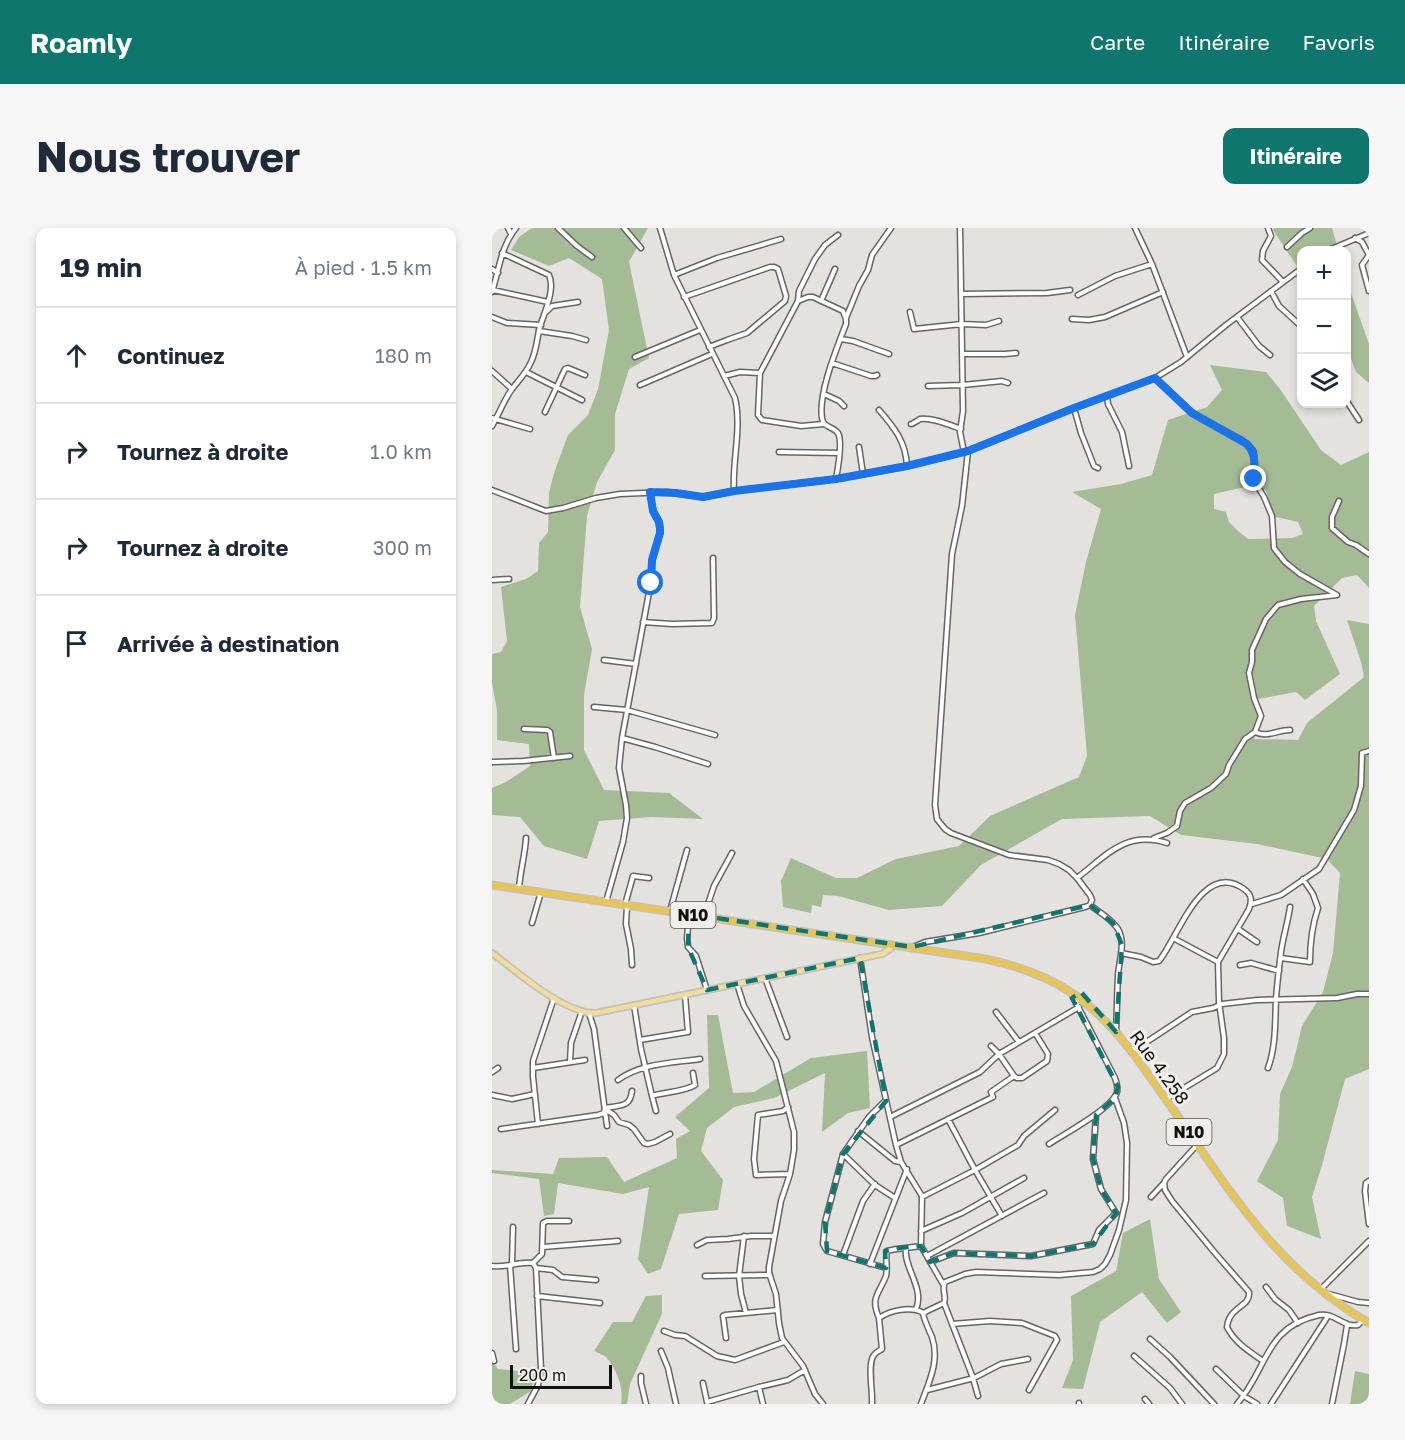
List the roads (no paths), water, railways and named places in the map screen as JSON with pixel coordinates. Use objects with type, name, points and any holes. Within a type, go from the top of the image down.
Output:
[{"type":"highway","name":"N10","points":[[492,885],[704,916],[892,947]]},
{"type":"highway","name":"Rue 4.258","points":[[892,947],[912,947],[1004,963],[1045,978],[1093,1008],[1130,1050],[1260,1231],[1292,1265],[1323,1292],[1366,1322]]},
{"type":"main road","points":[[492,953],[554,998],[589,1013],[882,954],[892,947]]},
{"type":"street","points":[[508,228],[511,234]]},
{"type":"street","points":[[516,228],[502,253],[492,291],[548,302]]},
{"type":"street","points":[[558,228],[592,257]]},
{"type":"street","points":[[624,228],[641,248]]},
{"type":"street","points":[[660,228],[674,275],[733,393],[738,428],[733,475],[734,491]]},
{"type":"street","points":[[824,424],[821,407],[846,319],[868,270],[872,255],[891,228]]},
{"type":"street","points":[[960,228],[963,385],[961,429],[966,452],[962,506],[952,554],[936,815],[940,824],[951,833],[1009,855],[1036,858],[1059,864],[1077,878],[1090,894],[1092,900],[1090,905]]},
{"type":"street","points":[[1135,228],[1152,264],[1187,357]]},
{"type":"street","points":[[1268,228],[1271,236],[1263,251],[1262,260],[1283,282]]},
{"type":"street","points":[[1287,247],[1310,228]]},
{"type":"street","points":[[1338,246],[1369,232]]},
{"type":"street","points":[[836,479],[839,453],[838,433],[824,424],[801,426],[762,420],[758,415],[760,373],[798,301],[799,291],[815,259],[825,245],[838,235]]},
{"type":"street","points":[[1355,238],[1362,242],[1369,255],[1362,265],[1369,291]]},
{"type":"street","points":[[674,275],[717,258],[781,239]]},
{"type":"street","points":[[492,426],[512,389],[526,372],[535,352],[539,331],[546,313],[551,281],[550,277],[502,253]]},
{"type":"street","points":[[1078,295],[1114,276],[1152,264]]},
{"type":"street","points":[[684,297],[770,267],[778,269],[786,296],[784,301],[747,333],[709,347]]},
{"type":"street","points":[[492,269],[498,273]]},
{"type":"street","points":[[821,301],[835,269]]},
{"type":"street","points":[[492,490],[546,512],[620,494],[650,492],[703,497],[836,479],[966,452],[1155,378],[1187,357],[1297,272]]},
{"type":"street","points":[[961,294],[1047,293],[1070,290]]},
{"type":"street","points":[[1271,291],[1279,306],[1297,322]]},
{"type":"street","points":[[1072,319],[1089,320],[1105,317],[1162,292]]},
{"type":"street","points":[[798,301],[808,297],[821,301],[843,311],[846,319]]},
{"type":"street","points":[[546,313],[552,306],[578,302]]},
{"type":"street","points":[[910,312],[914,328],[962,324],[986,325],[999,321]]},
{"type":"street","points":[[492,317],[507,322],[541,325]]},
{"type":"street","points":[[1237,317],[1259,346],[1270,355]]},
{"type":"street","points":[[635,357],[700,330]]},
{"type":"street","points":[[539,331],[586,340]]},
{"type":"street","points":[[841,339],[889,354]]},
{"type":"street","points":[[962,354],[1016,353]]},
{"type":"street","points":[[640,385],[712,354]]},
{"type":"street","points":[[832,363],[871,376],[877,375]]},
{"type":"street","points":[[544,412],[565,369],[568,368],[585,375]]},
{"type":"street","points":[[492,371],[512,389]]},
{"type":"street","points":[[526,372],[582,400]]},
{"type":"street","points":[[724,376],[740,372],[760,373]]},
{"type":"street","points":[[1077,878],[1120,844],[1154,838],[1167,833],[1177,826],[1180,811],[1185,803],[1212,788],[1226,774],[1245,739],[1255,732],[1261,716],[1254,698],[1249,673],[1252,650],[1266,619],[1278,605],[1301,599],[1337,595],[1300,574],[1285,562],[1274,548],[1272,516],[1264,497],[1254,482],[1253,450],[1242,440],[1192,413],[1155,378]]},
{"type":"street","points":[[928,386],[1002,381],[1008,383]]},
{"type":"street","points":[[824,394],[844,406]]},
{"type":"street","points":[[1107,396],[1108,404],[1122,432],[1129,466]]},
{"type":"street","points":[[1351,407],[1359,420]]},
{"type":"street","points":[[1074,408],[1094,466],[1098,468]]},
{"type":"street","points":[[879,410],[903,443],[907,466]]},
{"type":"street","points":[[494,419],[531,429]]},
{"type":"street","points":[[910,424],[919,419],[932,420],[961,429]]},
{"type":"street","points":[[858,447],[863,474]]},
{"type":"street","points":[[779,453],[839,453]]},
{"type":"street","points":[[606,902],[623,842],[627,818],[619,768],[622,738],[651,583],[652,560],[660,533],[650,492]]},
{"type":"street","points":[[1339,501],[1332,517],[1332,528],[1348,542],[1369,554]]},
{"type":"street","points":[[643,622],[712,623],[714,618],[713,558]]},
{"type":"street","points":[[492,580],[509,579]]},
{"type":"street","points":[[604,660],[636,664]]},
{"type":"street","points":[[594,707],[627,710],[715,735]]},
{"type":"street","points":[[524,729],[548,730],[554,758]]},
{"type":"street","points":[[1255,732],[1263,736],[1290,730]]},
{"type":"street","points":[[622,738],[708,764]]},
{"type":"street","points":[[1251,904],[1281,895],[1319,869],[1354,810],[1361,786],[1362,753],[1369,751]]},
{"type":"street","points":[[492,762],[570,756]]},
{"type":"street","points":[[519,889],[526,838]]},
{"type":"street","points":[[1154,838],[1167,843]]},
{"type":"street","points":[[670,911],[687,850]]},
{"type":"street","points":[[704,916],[714,886],[732,853]]},
{"type":"street","points":[[632,965],[626,924],[626,905],[633,876],[649,878]]},
{"type":"street","points":[[1281,958],[1310,962],[1310,944],[1318,908],[1313,894],[1303,879]]},
{"type":"street","points":[[1121,953],[1156,962],[1162,957],[1191,906],[1216,884],[1232,882],[1242,887],[1251,896],[1251,904],[1218,962],[1224,1054],[1217,1068],[1166,1100]]},
{"type":"street","points":[[532,923],[541,892]]},
{"type":"street","points":[[912,947],[925,942],[979,933],[1090,905]]},
{"type":"street","points":[[1090,905],[1113,922],[1121,936],[1116,1032]]},
{"type":"street","points":[[1268,1068],[1271,1060],[1279,971],[1290,907]]},
{"type":"street","points":[[689,914],[688,947],[696,956],[707,990]]},
{"type":"street","points":[[1238,928],[1257,942]]},
{"type":"street","points":[[1173,938],[1218,962]]},
{"type":"street","points":[[860,958],[872,1037],[896,1145],[901,1162],[922,1197],[921,1246],[943,1284],[944,1304],[978,1396]]},
{"type":"street","points":[[1240,965],[1251,963],[1279,971]]},
{"type":"street","points":[[765,978],[787,1037]]},
{"type":"street","points":[[737,984],[744,1006],[776,1061],[794,1132],[790,1174],[774,1236],[769,1267],[776,1294],[780,1331],[784,1342],[805,1370],[814,1394],[823,1404]]},
{"type":"street","points":[[1049,1144],[1096,1115],[1115,1098],[1118,1091],[1115,1078],[1070,992]]},
{"type":"street","points":[[640,1040],[688,1032],[685,994]]},
{"type":"street","points":[[1130,1050],[1145,1043],[1192,1012],[1220,1005],[1257,1000],[1337,998],[1369,994]]},
{"type":"street","points":[[538,1124],[532,1068],[554,998]]},
{"type":"street","points":[[634,1005],[651,1096],[656,1111]]},
{"type":"street","points":[[890,1117],[980,1072],[999,1054],[1079,1007]]},
{"type":"street","points":[[570,1062],[571,1043],[582,1011]]},
{"type":"street","points":[[996,1012],[1019,1043]]},
{"type":"street","points":[[589,1013],[594,1029],[608,1126]]},
{"type":"street","points":[[991,1046],[1014,1076],[1022,1078],[1047,1061],[1048,1054],[1035,1033]]},
{"type":"street","points":[[618,1080],[646,1067],[700,1059]]},
{"type":"street","points":[[532,1068],[585,1060]]},
{"type":"street","points":[[492,1072],[498,1068]]},
{"type":"street","points":[[651,1096],[690,1088],[694,1085],[693,1072]]},
{"type":"street","points":[[896,1145],[993,1097],[991,1092],[1014,1076]]},
{"type":"street","points":[[605,1108],[628,1103],[632,1091]]},
{"type":"street","points":[[492,1095],[512,1099],[535,1094]]},
{"type":"street","points":[[943,1284],[947,1280],[976,1272],[1059,1275],[1093,1272],[1100,1269],[1110,1255],[1126,1200],[1127,1143],[1124,1123],[1115,1098]]},
{"type":"street","points":[[886,1101],[869,1117],[842,1153],[825,1222],[823,1244],[827,1251],[886,1268]]},
{"type":"street","points":[[788,1107],[783,1111],[758,1115],[754,1159],[756,1175],[790,1174]]},
{"type":"street","points":[[501,1129],[598,1115],[604,1113],[605,1108]]},
{"type":"street","points":[[605,1108],[619,1122],[634,1129],[644,1143],[648,1144],[670,1134]]},
{"type":"street","points":[[922,1197],[1018,1145],[1024,1136],[1055,1110]]},
{"type":"street","points":[[930,1262],[954,1253],[1030,1256],[1093,1244],[1099,1230],[1116,1213],[1101,1189],[1092,1159],[1096,1115]]},
{"type":"street","points":[[948,1119],[1002,1217]]},
{"type":"street","points":[[858,1131],[895,1161],[901,1162]]},
{"type":"street","points":[[1151,1197],[1197,1144]]},
{"type":"street","points":[[842,1153],[874,1184],[895,1198]]},
{"type":"street","points":[[870,1264],[907,1169]]},
{"type":"street","points":[[921,1231],[962,1213],[1024,1178]]},
{"type":"street","points":[[1369,1181],[1366,1183],[1365,1191],[1369,1224]]},
{"type":"street","points":[[1164,1183],[1165,1190],[1172,1201],[1249,1292],[1248,1300],[1230,1315],[1227,1327],[1231,1334],[1263,1361]]},
{"type":"street","points":[[843,1255],[863,1201],[874,1184]]},
{"type":"street","points":[[927,1256],[1044,1193]]},
{"type":"street","points":[[528,1404],[538,1385],[541,1369],[534,1266],[542,1254],[543,1223],[569,1221]]},
{"type":"street","points":[[513,1227],[511,1265],[516,1349]]},
{"type":"street","points":[[744,1236],[740,1276],[741,1294],[746,1313]]},
{"type":"street","points":[[697,1245],[707,1240],[774,1236]]},
{"type":"street","points":[[543,1247],[618,1241]]},
{"type":"street","points":[[1369,1241],[1323,1292],[1369,1303]]},
{"type":"street","points":[[872,1404],[870,1363],[873,1355],[882,1349],[875,1298],[887,1273],[885,1255],[887,1251],[899,1248],[921,1246]]},
{"type":"street","points":[[906,1249],[905,1256],[917,1291],[916,1309]]},
{"type":"street","points":[[492,1266],[534,1266],[553,1270],[562,1277],[596,1280]]},
{"type":"street","points":[[705,1276],[770,1275]]},
{"type":"street","points":[[1266,1287],[1275,1299],[1289,1310],[1298,1323]]},
{"type":"street","points":[[537,1296],[600,1303]]},
{"type":"street","points":[[924,1313],[944,1304]]},
{"type":"street","points":[[879,1318],[888,1312],[916,1309],[924,1313]]},
{"type":"street","points":[[726,1338],[723,1316],[778,1310]]},
{"type":"street","points":[[921,1404],[934,1370],[935,1350],[933,1338],[923,1316],[924,1313]]},
{"type":"street","points":[[1271,1404],[1328,1315]]},
{"type":"street","points":[[1237,1404],[1252,1384],[1263,1361],[1281,1334],[1298,1323],[1316,1316],[1328,1315],[1356,1326],[1366,1322]]},
{"type":"street","points":[[952,1324],[990,1321],[1022,1323],[1054,1336],[1057,1340],[1029,1390]]},
{"type":"street","points":[[1332,1404],[1347,1324]]},
{"type":"street","points":[[664,1331],[685,1336],[717,1356],[735,1360],[784,1342]]},
{"type":"street","points":[[1150,1340],[1170,1357],[1214,1404]]},
{"type":"street","points":[[662,1351],[676,1404]]},
{"type":"street","points":[[492,1353],[494,1360]]},
{"type":"street","points":[[1134,1356],[1170,1388],[1182,1404]]},
{"type":"street","points":[[926,1390],[973,1378],[1001,1364],[1028,1359]]},
{"type":"street","points":[[703,1383],[705,1403],[788,1380],[805,1370]]},
{"type":"street","points":[[1216,1370],[1244,1396],[1257,1404]]},
{"type":"street","points":[[640,1376],[646,1404]]},
{"type":"street","points":[[759,1387],[763,1404]]},
{"type":"street","points":[[1145,1399],[1149,1404]]}]
